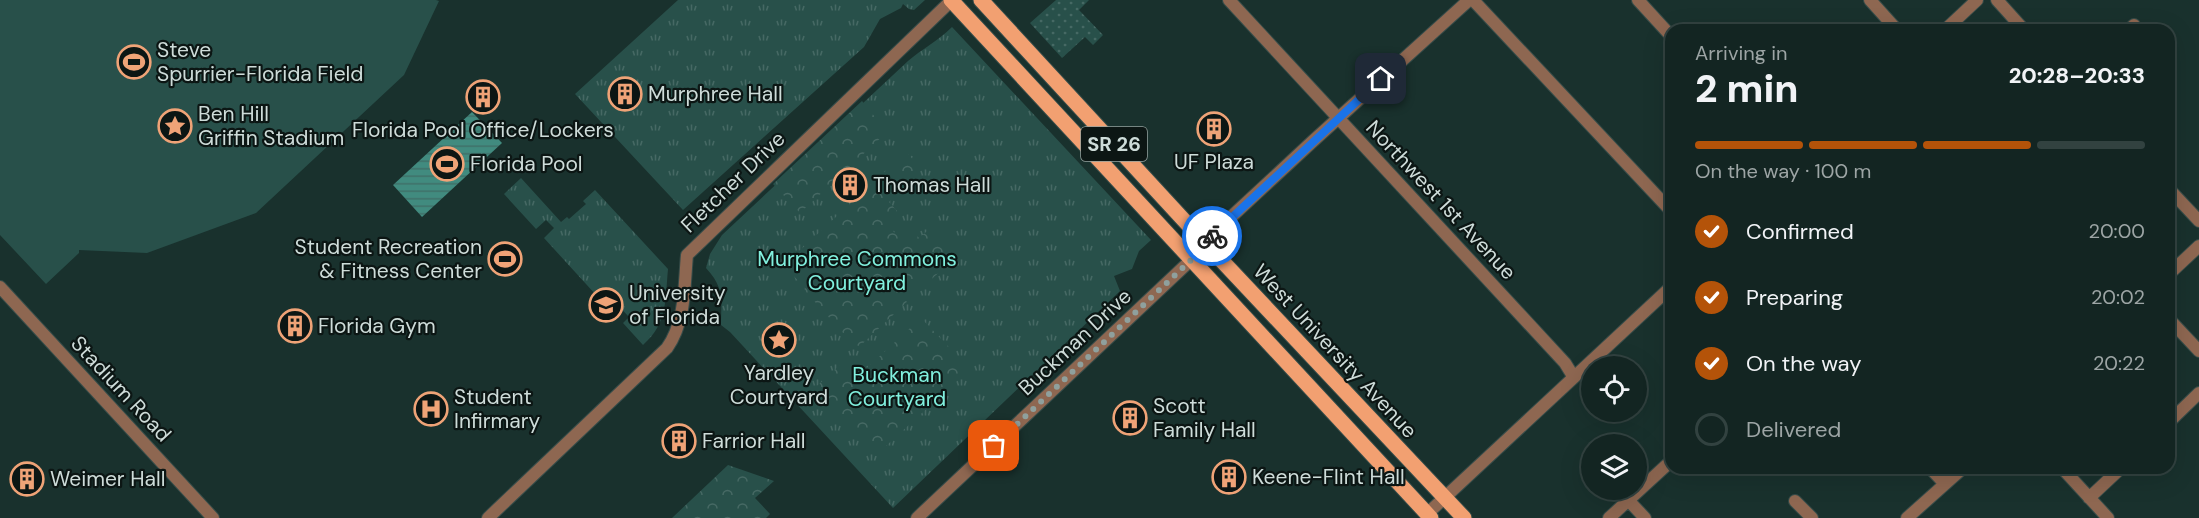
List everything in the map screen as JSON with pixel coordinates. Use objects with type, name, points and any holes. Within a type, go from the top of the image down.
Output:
[{"type":"main road","name":"West University Avenue","points":[[952,0],[1429,516]]},
{"type":"main road","name":"West University Avenue","points":[[981,0],[1205,243],[1464,518]]},
{"type":"street","name":"Fletcher Drive","points":[[488,518],[667,348],[680,320],[687,255],[952,0]]},
{"type":"street","name":"Northwest 1st Avenue","points":[[1228,0],[1565,363],[1573,376]]},
{"type":"street","name":"Buckman Drive","points":[[917,518],[1191,260],[1205,243],[1337,118],[1471,0]]},
{"type":"street","points":[[1471,0],[1665,205]]},
{"type":"street","points":[[1638,0],[1665,29]]},
{"type":"street","points":[[1870,0],[1892,24]]},
{"type":"street","points":[[1951,24],[1977,0]]},
{"type":"street","points":[[1997,0],[2019,24]]},
{"type":"street","points":[[2175,195],[2199,221]]},
{"type":"street","points":[[2175,268],[2199,246]]},
{"type":"street","name":"Stadium Road","points":[[0,287],[213,518]]},
{"type":"street","points":[[1429,516],[1444,497],[1665,292]]},
{"type":"street","points":[[2175,325],[2199,351]]},
{"type":"street","points":[[2175,416],[2199,393]]},
{"type":"street","points":[[1609,518],[1665,467]]},
{"type":"street","points":[[1936,474],[1945,484]]},
{"type":"street","points":[[1907,518],[1956,474]]},
{"type":"street","points":[[2067,474],[2108,518]]},
{"type":"street","points":[[2089,498],[2115,474]]},
{"type":"street","points":[[1629,501],[1645,518]]},
{"type":"street","points":[[1795,501],[1812,518]]},
{"type":"green space","name":"Ben Hill Griffin Stadium","points":[[0,0],[439,1],[404,75],[256,213],[147,253],[79,250],[79,253],[46,284],[0,235]]},
{"type":"green space","points":[[678,0],[925,0],[914,10],[903,4],[901,8],[880,19],[864,47],[683,210],[575,94]]},
{"type":"green space","points":[[1056,0],[1089,0],[1079,10],[1103,35],[1093,45],[1085,37],[1062,58],[1030,23]]},
{"type":"green space","points":[[952,27],[1151,240],[1139,251],[1132,269],[1114,276],[1120,291],[893,508],[721,325],[721,295],[716,282],[706,268],[710,254],[722,235],[908,61]]},
{"type":"green space","points":[[862,101],[887,132],[800,213],[773,184]]},
{"type":"green space","name":"Murphree Commons Courtyard","points":[[906,152],[922,169],[889,202],[897,211],[885,222],[902,241],[913,231],[919,238],[933,226],[959,254],[923,287],[913,286],[907,292],[908,297],[905,300],[907,302],[860,346],[854,345],[804,290],[805,288],[782,267]]},
{"type":"green space","points":[[521,178],[561,222],[567,217],[569,219],[586,204],[583,201],[595,190],[668,269],[664,310],[657,328],[643,345],[623,323],[629,317],[614,301],[607,307],[544,238],[554,228],[546,220],[536,229],[504,194]]},
{"type":"green space","name":"Buckman Courtyard","points":[[921,318],[970,369],[875,456],[817,393],[817,386],[842,363],[856,378]]},
{"type":"green space","points":[[728,465],[774,481],[755,498],[770,514],[766,518],[672,518]]},
{"type":"shaded area","name":"Florida Pool","points":[[472,112],[502,143],[422,217],[393,185]]},
{"type":"way so far","points":[[994,446],[1191,260],[1212,236]]},
{"type":"place","name":"Steve Spurrier-Florida Field","points":[[134,62]]},
{"type":"place","name":"Murphree Hall","points":[[625,94]]},
{"type":"place","name":"Florida Pool Office/Lockers","points":[[483,97]]},
{"type":"place","name":"Ben Hill Griffin Stadium","points":[[175,126]]},
{"type":"place","name":"UF Plaza","points":[[1214,129]]},
{"type":"place","name":"Florida Pool","points":[[447,164]]},
{"type":"place","name":"Thomas Hall","points":[[850,185]]},
{"type":"place","name":"Student Recreation & Fitness Center","points":[[505,259]]},
{"type":"place","name":"University of Florida","points":[[606,305]]},
{"type":"place","name":"Florida Gym","points":[[295,326]]},
{"type":"place","name":"Yardley Courtyard","points":[[779,340]]},
{"type":"place","name":"Student Infirmary","points":[[431,409]]},
{"type":"place","name":"Scott Family Hall","points":[[1130,418]]},
{"type":"place","name":"Farrior Hall","points":[[679,441]]},
{"type":"place","name":"Keene-Flint Hall","points":[[1229,477]]},
{"type":"place","name":"Weimer Hall","points":[[27,479]]},
{"type":"route","points":[[1212,236],[1381,79]]}]
